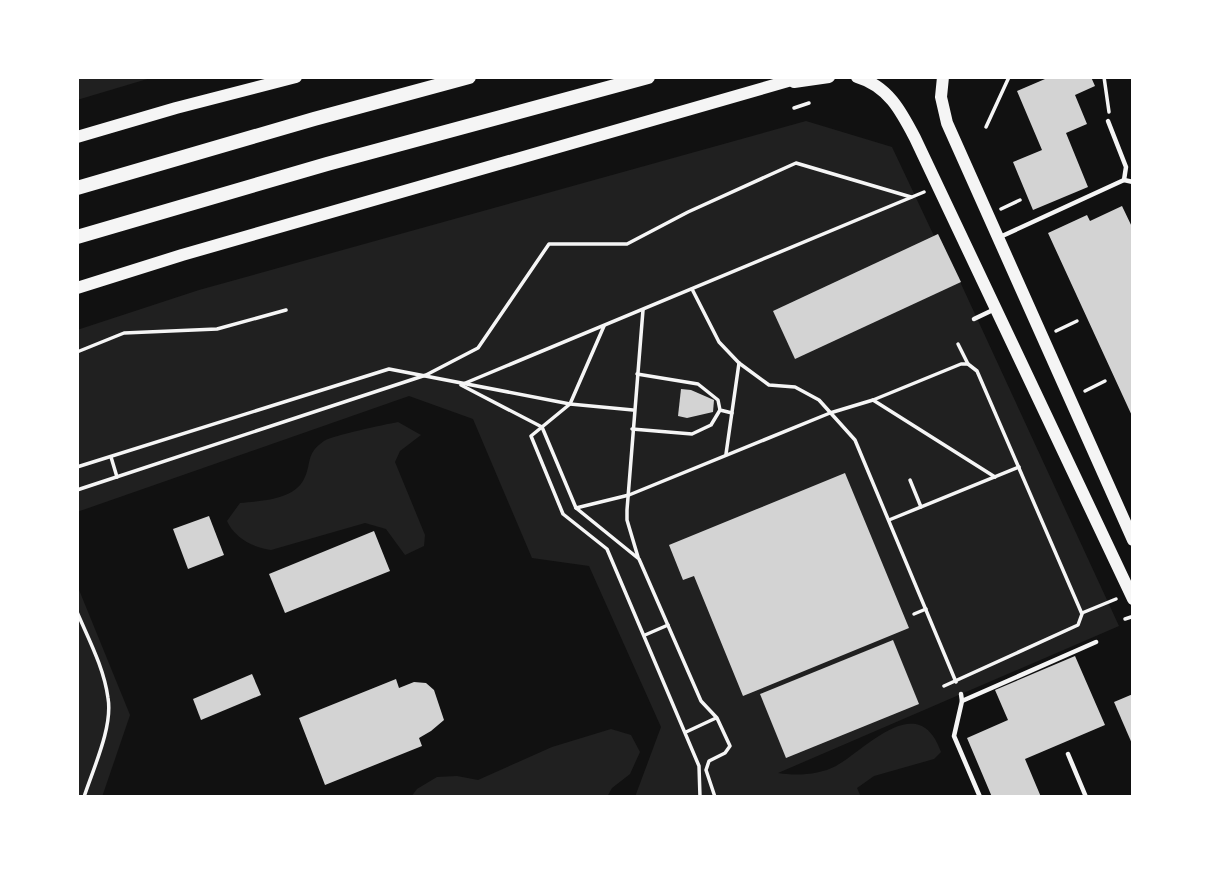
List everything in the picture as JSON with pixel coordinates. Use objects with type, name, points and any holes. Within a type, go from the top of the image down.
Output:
[{"type":"main road","points":[[77,137],[296,77]]},
{"type":"main road","points":[[77,188],[469,77]]},
{"type":"main road","points":[[77,237],[327,164],[648,77]]},
{"type":"main road","points":[[77,288],[182,255],[802,77]]},
{"type":"main road","points":[[780,84],[829,77]]},
{"type":"main road","points":[[857,77],[879,86],[900,110],[1129,578],[1133,600]]},
{"type":"main road","points":[[943,77],[941,97],[947,123],[1133,540]]},
{"type":"lane","points":[[1108,121],[1126,167],[1124,180]]},
{"type":"lane","points":[[999,237],[1124,180],[1133,182]]},
{"type":"lane","points":[[974,319],[997,309]]},
{"type":"lane","points":[[962,701],[1096,642]]},
{"type":"lane","points":[[961,694],[962,701],[954,736],[980,797]]},
{"type":"lane","points":[[1068,754],[1086,797]]},
{"type":"path","points":[[986,127],[1009,77]]},
{"type":"path","points":[[1104,77],[1110,109],[1108,121]]},
{"type":"path","points":[[794,108],[809,103]]},
{"type":"path","points":[[77,490],[426,375],[478,348],[548,244],[627,244],[688,212],[796,163],[911,197]]},
{"type":"path","points":[[461,385],[927,191]]},
{"type":"path","points":[[999,210],[1020,200]]},
{"type":"path","points":[[692,289],[719,342],[739,363],[769,385],[795,387],[819,400],[855,440],[961,694]]},
{"type":"path","points":[[77,352],[124,333],[217,329],[286,310]]},
{"type":"path","points":[[643,310],[627,520],[639,559],[701,701],[717,718],[730,746],[725,753],[709,761],[706,770],[715,797]]},
{"type":"path","points":[[1056,331],[1077,321]]},
{"type":"path","points":[[604,326],[570,404],[531,436],[563,514],[607,549],[687,732],[699,766],[700,797]]},
{"type":"path","points":[[944,686],[1078,625],[1082,614],[977,371],[968,364],[958,344]]},
{"type":"path","points":[[726,455],[739,363]]},
{"type":"path","points":[[576,508],[629,495],[830,413],[873,400],[961,364],[968,364]]},
{"type":"path","points":[[77,467],[389,369],[570,404],[634,411]]},
{"type":"path","points":[[632,429],[692,434],[711,425],[720,410],[718,400],[698,384],[637,374]]},
{"type":"path","points":[[1084,391],[1105,381]]},
{"type":"path","points":[[461,385],[542,427],[576,508],[639,559]]},
{"type":"path","points":[[873,400],[995,477]]},
{"type":"path","points":[[720,410],[732,413]]},
{"type":"path","points":[[111,457],[117,477]]},
{"type":"path","points":[[889,520],[1019,467]]},
{"type":"path","points":[[910,480],[921,508]]},
{"type":"path","points":[[1082,614],[1116,599]]},
{"type":"path","points":[[914,614],[926,610]]},
{"type":"path","points":[[77,612],[100,667],[109,700],[107,726],[84,797]]},
{"type":"path","points":[[1125,620],[1130,617]]},
{"type":"path","points":[[645,635],[668,625]]},
{"type":"path","points":[[687,732],[717,718]]},
{"type":"shaded area","points":[[77,77],[154,77],[77,100]]},
{"type":"shaded area","points":[[806,121],[892,147],[934,236],[938,234],[1119,626],[778,773],[807,774],[829,769],[877,737],[906,724],[920,725],[931,734],[941,752],[934,759],[874,776],[857,788],[861,797],[635,797],[661,727],[589,566],[532,558],[473,419],[409,396],[77,512],[77,330],[199,290]]},
{"type":"shaded area","points":[[398,422],[421,435],[400,451],[395,462],[425,535],[424,546],[405,555],[386,529],[365,523],[271,550],[245,541],[230,527],[227,521],[240,503],[276,498],[299,486],[306,474],[311,455],[324,441]]},
{"type":"shaded area","points":[[77,585],[130,715],[102,797],[77,797]]},
{"type":"shaded area","points":[[611,729],[631,735],[640,752],[630,774],[612,788],[607,797],[411,797],[417,789],[437,777],[457,776],[478,780],[552,747]]},
{"type":"building","points":[[1043,77],[1091,77],[1095,86],[1075,95],[1087,124],[1066,133],[1088,187],[1033,210],[1013,162],[1042,150],[1017,91],[1045,79]]},
{"type":"building","points":[[1122,206],[1133,229],[1133,418],[1048,233],[1087,215],[1090,221]]},
{"type":"building","points":[[938,234],[961,282],[795,359],[773,311]]},
{"type":"building","points":[[681,389],[691,390],[714,400],[713,412],[687,418],[678,416]]},
{"type":"building","points":[[845,473],[909,628],[743,696],[694,576],[683,580],[669,545]]},
{"type":"building","points":[[209,516],[224,555],[188,569],[173,529]]},
{"type":"building","points":[[374,531],[390,571],[285,613],[269,574]]},
{"type":"building","points":[[893,640],[919,704],[786,758],[760,694]]},
{"type":"building","points":[[1075,656],[1105,725],[1025,759],[1041,797],[992,797],[967,738],[1008,720],[995,690]]},
{"type":"building","points":[[252,674],[261,695],[201,720],[193,699]]},
{"type":"building","points":[[396,679],[399,688],[414,682],[426,683],[434,690],[444,720],[419,738],[422,746],[325,785],[299,718]]},
{"type":"building","points":[[1133,694],[1133,746],[1114,702]]}]
